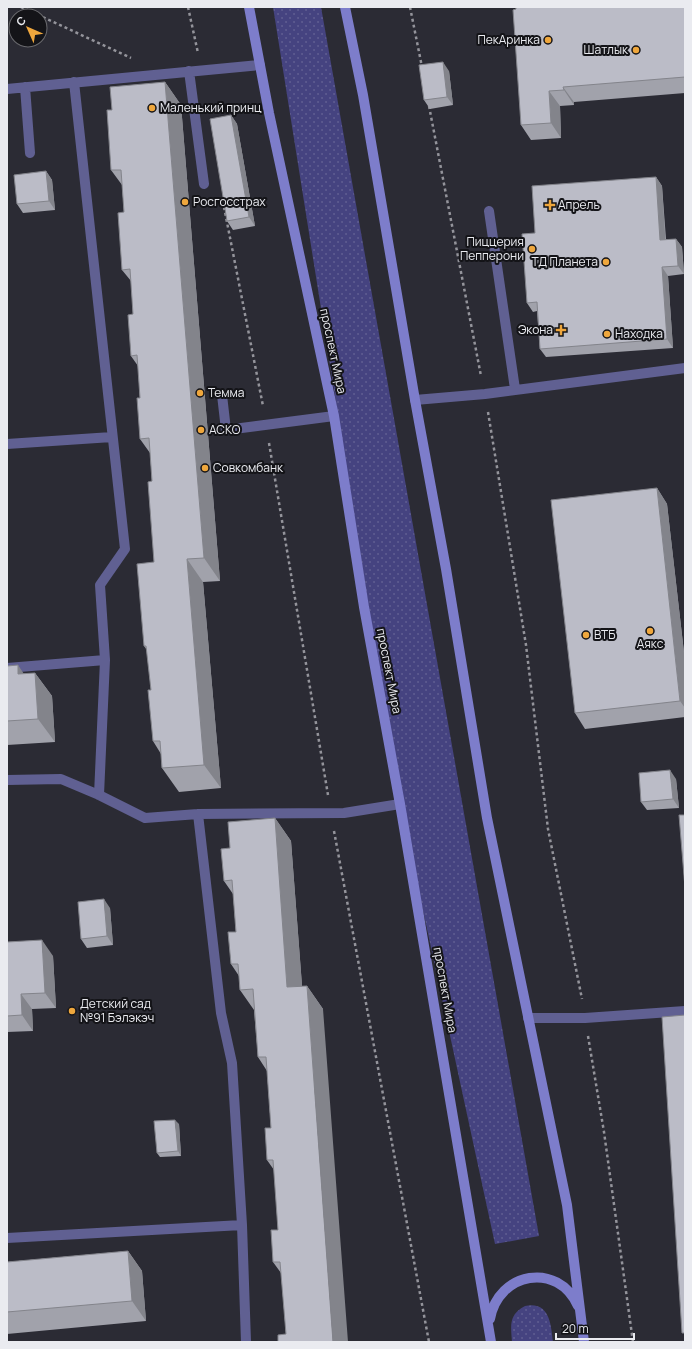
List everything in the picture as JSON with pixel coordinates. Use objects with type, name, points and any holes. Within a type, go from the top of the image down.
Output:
[{"type":"main road","name":"проспект Мира","points":[[249,7],[269,113],[334,416],[364,607],[400,804],[491,1342]]},
{"type":"main road","points":[[345,7],[363,95],[415,400],[446,569],[487,818],[567,1205],[584,1342]]},
{"type":"main road","points":[[490,1329],[491,1311],[499,1295],[513,1284],[530,1278],[548,1279],[564,1287],[576,1300],[581,1317]]},
{"type":"lane","points":[[7,89],[260,65]]},
{"type":"lane","points":[[189,71],[204,184]]},
{"type":"lane","points":[[74,82],[125,549],[100,585],[105,660],[99,795]]},
{"type":"lane","points":[[25,87],[30,153]]},
{"type":"lane","points":[[489,211],[515,389]]},
{"type":"lane","points":[[415,400],[485,394],[685,368]]},
{"type":"lane","points":[[222,395],[226,430],[334,416]]},
{"type":"lane","points":[[7,444],[112,437]]},
{"type":"lane","points":[[7,668],[105,660]]},
{"type":"lane","points":[[7,780],[60,779],[99,795],[146,818],[198,814],[344,813],[400,804]]},
{"type":"lane","points":[[198,814],[222,1013],[232,1063],[242,1224],[246,1342]]},
{"type":"lane","points":[[528,1018],[585,1018],[685,1011]]},
{"type":"lane","points":[[7,1238],[242,1224]]},
{"type":"path","points":[[21,7],[136,60]]},
{"type":"path","points":[[188,7],[202,70]]},
{"type":"path","points":[[410,7],[422,70]]},
{"type":"path","points":[[428,100],[485,394],[526,645],[548,829],[585,1018],[604,1132],[633,1342]]},
{"type":"path","points":[[204,184],[224,207],[266,425],[331,813],[429,1342]]},
{"type":"shaded area","points":[[273,7],[321,7],[539,1236],[495,1244],[400,804]]},
{"type":"shaded area","points":[[533,1305],[540,1307],[548,1316],[553,1342],[512,1342],[511,1326],[513,1317],[525,1306]]},
{"type":"building","points":[[516,7],[685,7],[685,77],[563,87],[564,90],[549,91],[551,123],[521,125],[513,10],[516,9]]},
{"type":"building","points":[[443,62],[447,97],[424,100],[419,65]]},
{"type":"building","points":[[165,82],[204,558],[187,559],[204,765],[162,768],[160,741],[153,741],[148,690],[151,690],[146,646],[144,646],[137,564],[154,562],[148,482],[152,481],[149,438],[140,439],[137,398],[140,398],[137,355],[131,356],[128,315],[133,314],[130,269],[122,270],[118,213],[124,212],[121,170],[111,170],[107,110],[112,110],[110,87]]},
{"type":"building","points":[[231,115],[249,217],[227,221],[210,119]]},
{"type":"building","points":[[46,171],[49,201],[17,204],[14,175]]},
{"type":"building","name":"ТД Планета","points":[[656,177],[660,240],[676,239],[678,266],[662,267],[667,339],[540,349],[537,302],[527,303],[522,234],[535,233],[532,186]]},
{"type":"building","points":[[657,488],[680,701],[575,713],[551,500]]},
{"type":"building","points":[[18,665],[18,674],[35,673],[38,719],[7,721],[7,666]]},
{"type":"building","points":[[670,770],[673,799],[641,802],[639,773]]},
{"type":"building","points":[[679,815],[685,815],[685,888]]},
{"type":"building","points":[[275,818],[287,987],[307,986],[333,1342],[278,1342],[278,1335],[286,1334],[280,1262],[273,1262],[271,1230],[278,1230],[273,1160],[267,1160],[265,1128],[271,1128],[266,1057],[258,1057],[253,989],[240,990],[238,964],[231,964],[228,932],[236,932],[232,880],[224,881],[221,849],[230,848],[228,822]]},
{"type":"building","points":[[104,899],[107,936],[81,939],[78,902]]},
{"type":"building","points":[[42,940],[45,993],[21,994],[22,1015],[7,1016],[7,942]]},
{"type":"building","points":[[685,1015],[685,1333],[682,1333],[662,1017]]},
{"type":"building","points":[[175,1120],[178,1151],[157,1153],[154,1121]]},
{"type":"building","points":[[128,1251],[132,1301],[7,1312],[7,1262]]},
{"type":"place","name":"ПекАринка","points":[[548,40]]},
{"type":"place","name":"Шатлык","points":[[636,50]]},
{"type":"place","name":"Маленький принц","points":[[152,108]]},
{"type":"place","name":"Росгосстрах","points":[[185,202]]},
{"type":"place","name":"Апрель","points":[[550,205]]},
{"type":"place","name":"Пиццерия Пепперони","points":[[532,249]]},
{"type":"place","name":"ТД Планета","points":[[606,262]]},
{"type":"place","name":"Экона","points":[[561,330]]},
{"type":"place","name":"Находка","points":[[607,334]]},
{"type":"place","name":"Темма","points":[[200,393]]},
{"type":"place","name":"АСКО","points":[[201,430]]},
{"type":"place","name":"Совкомбанк","points":[[205,468]]},
{"type":"place","name":"Аякс","points":[[650,631]]},
{"type":"place","name":"ВТБ","points":[[586,635]]},
{"type":"place","name":"Детский сад №91 Бэлэкэч","points":[[72,1011]]}]
